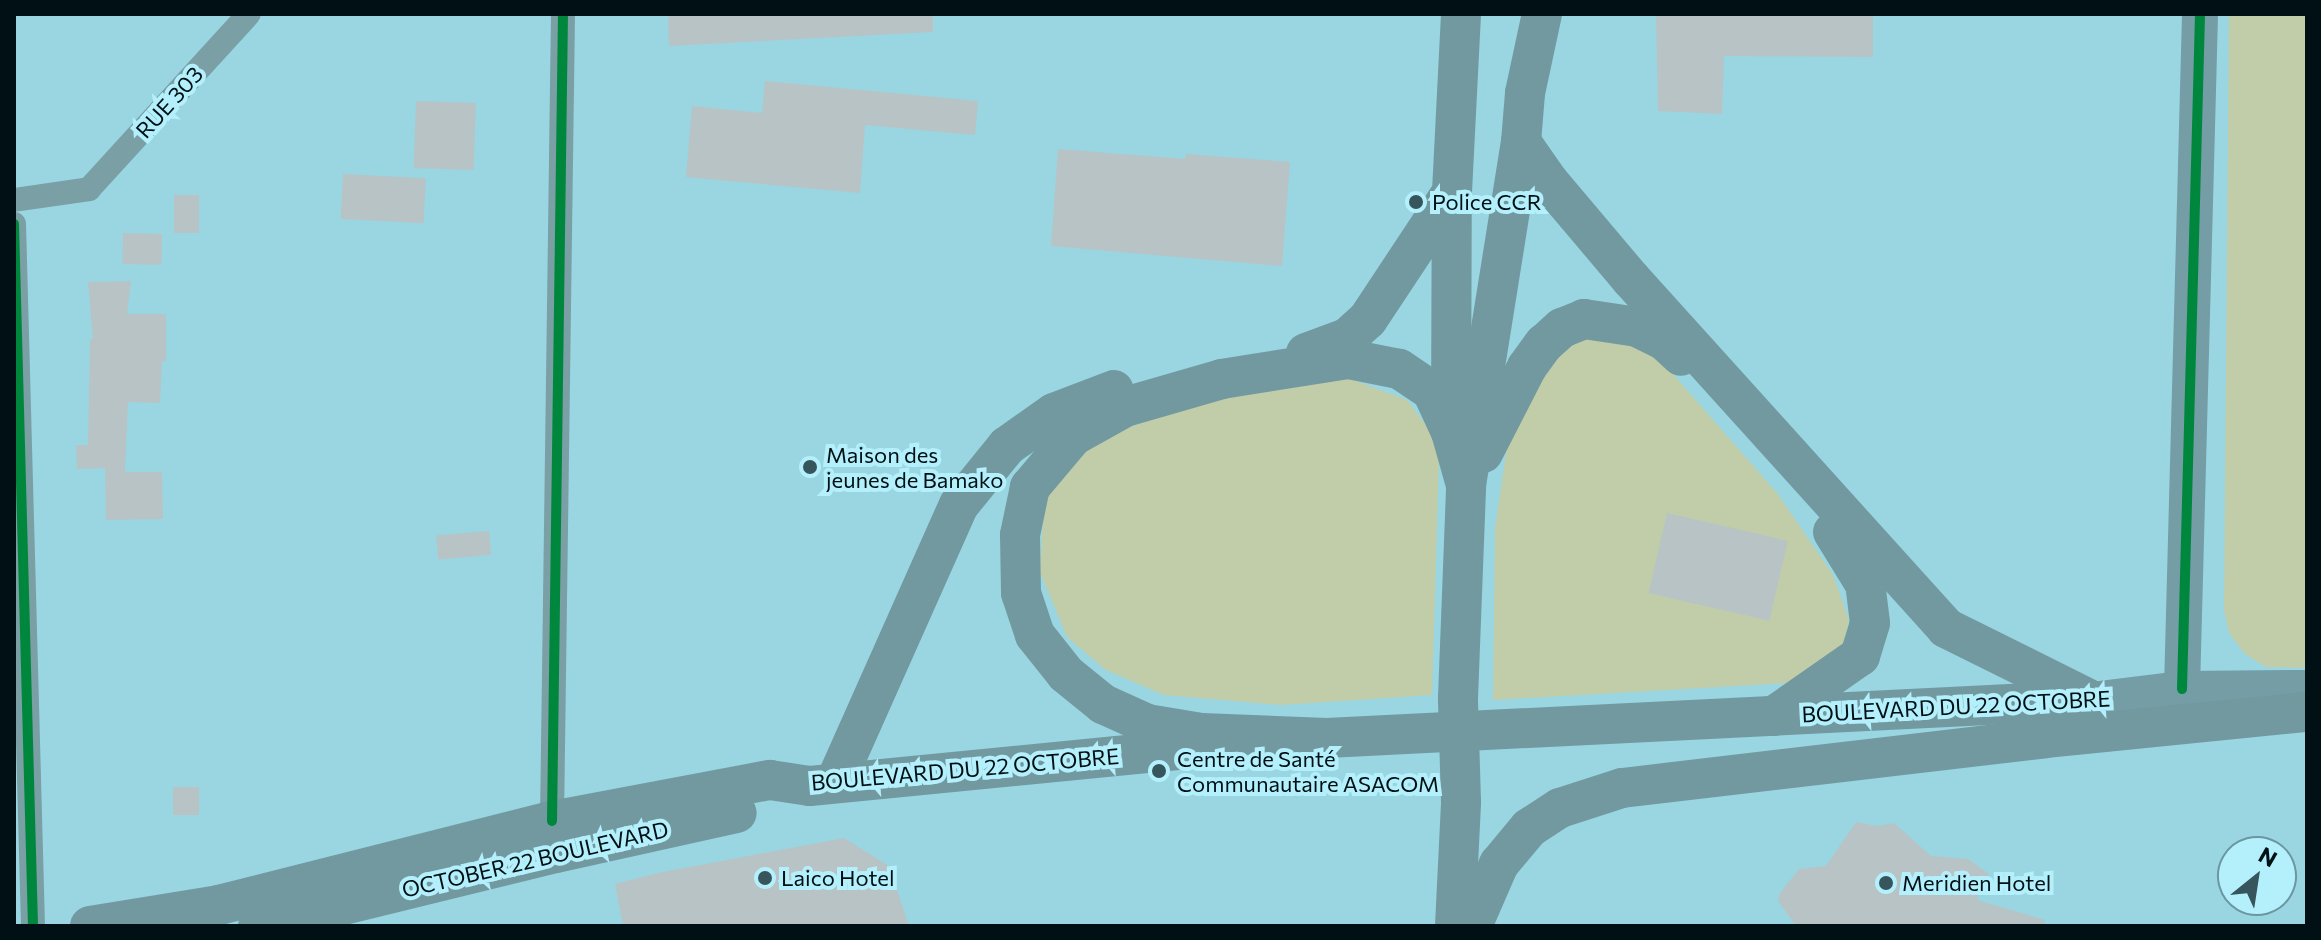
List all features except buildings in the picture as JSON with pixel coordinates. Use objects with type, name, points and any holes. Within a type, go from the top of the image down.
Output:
[{"type":"main road","points":[[1451,432],[1452,192],[1461,14]]},
{"type":"main road","points":[[1455,926],[1461,802],[1458,698],[1466,485],[1521,142],[1525,93],[1542,14]]},
{"type":"main road","points":[[1521,142],[1549,182],[1631,279],[1946,628],[2091,700]]},
{"type":"main road","points":[[822,785],[959,505],[1007,446],[1054,413],[1129,384],[1220,364],[1307,353],[1347,338],[1387,295],[1452,192]]},
{"type":"main road","points":[[1466,485],[1527,367],[1544,344],[1562,328],[1584,319],[1637,327],[1664,340],[1698,372],[1843,544],[1865,584],[1870,623],[1860,656],[1773,716]]},
{"type":"main road","points":[[1327,738],[1201,733],[1147,724],[1103,704],[1066,674],[1035,635],[1021,593],[1020,535],[1030,487],[1073,436],[1125,407],[1222,379],[1348,359],[1399,369],[1432,391],[1451,432],[1466,485]]},
{"type":"main road","name":"BOULEVARD DU 22 OCTOBRE","points":[[90,926],[219,905],[552,821],[770,780],[822,785],[1035,762],[1327,738],[2091,700]]},
{"type":"main road","points":[[1472,926],[1499,864],[1529,828],[1560,808],[1622,788],[2045,738],[2307,712]]},
{"type":"main road","name":"OCTOBER 22 BOULEVARD","points":[[258,926],[556,853],[775,805],[822,785]]},
{"type":"street","name":"RUE 303","points":[[14,200],[89,189],[249,14]]},
{"type":"street","points":[[552,821],[563,14]]},
{"type":"street","points":[[2182,689],[2200,14]]},
{"type":"street","points":[[14,224],[33,926]]},
{"type":"street","name":"BOULEVARD DU 22 OCTOBRE","points":[[2091,700],[2182,689],[2307,688]]},
{"type":"green space","points":[[2229,14],[2307,14],[2307,668],[2266,667],[2245,654],[2229,633],[2224,610]]},
{"type":"green space","points":[[1592,330],[1658,357],[1777,493],[1833,575],[1849,620],[1842,650],[1806,682],[1493,700],[1495,528],[1508,440],[1560,348]]},
{"type":"green space","points":[[1348,378],[1407,400],[1428,428],[1439,458],[1432,695],[1281,705],[1164,695],[1106,670],[1067,637],[1040,572],[1044,498],[1086,443],[1225,393]]},
{"type":"cycle path","points":[[552,821],[563,14]]},
{"type":"cycle path","points":[[2182,689],[2200,14]]},
{"type":"cycle path","points":[[14,224],[33,926]]},
{"type":"place","name":"Police CCR","points":[[1416,202]]},
{"type":"place","name":"Maison des jeunes de Bamako","points":[[810,467]]},
{"type":"place","name":"Centre de Santé Communautaire ASACOM","points":[[1159,771]]},
{"type":"place","name":"Laico Hotel","points":[[765,878]]},
{"type":"place","name":"Meridien Hotel","points":[[1886,883]]}]
